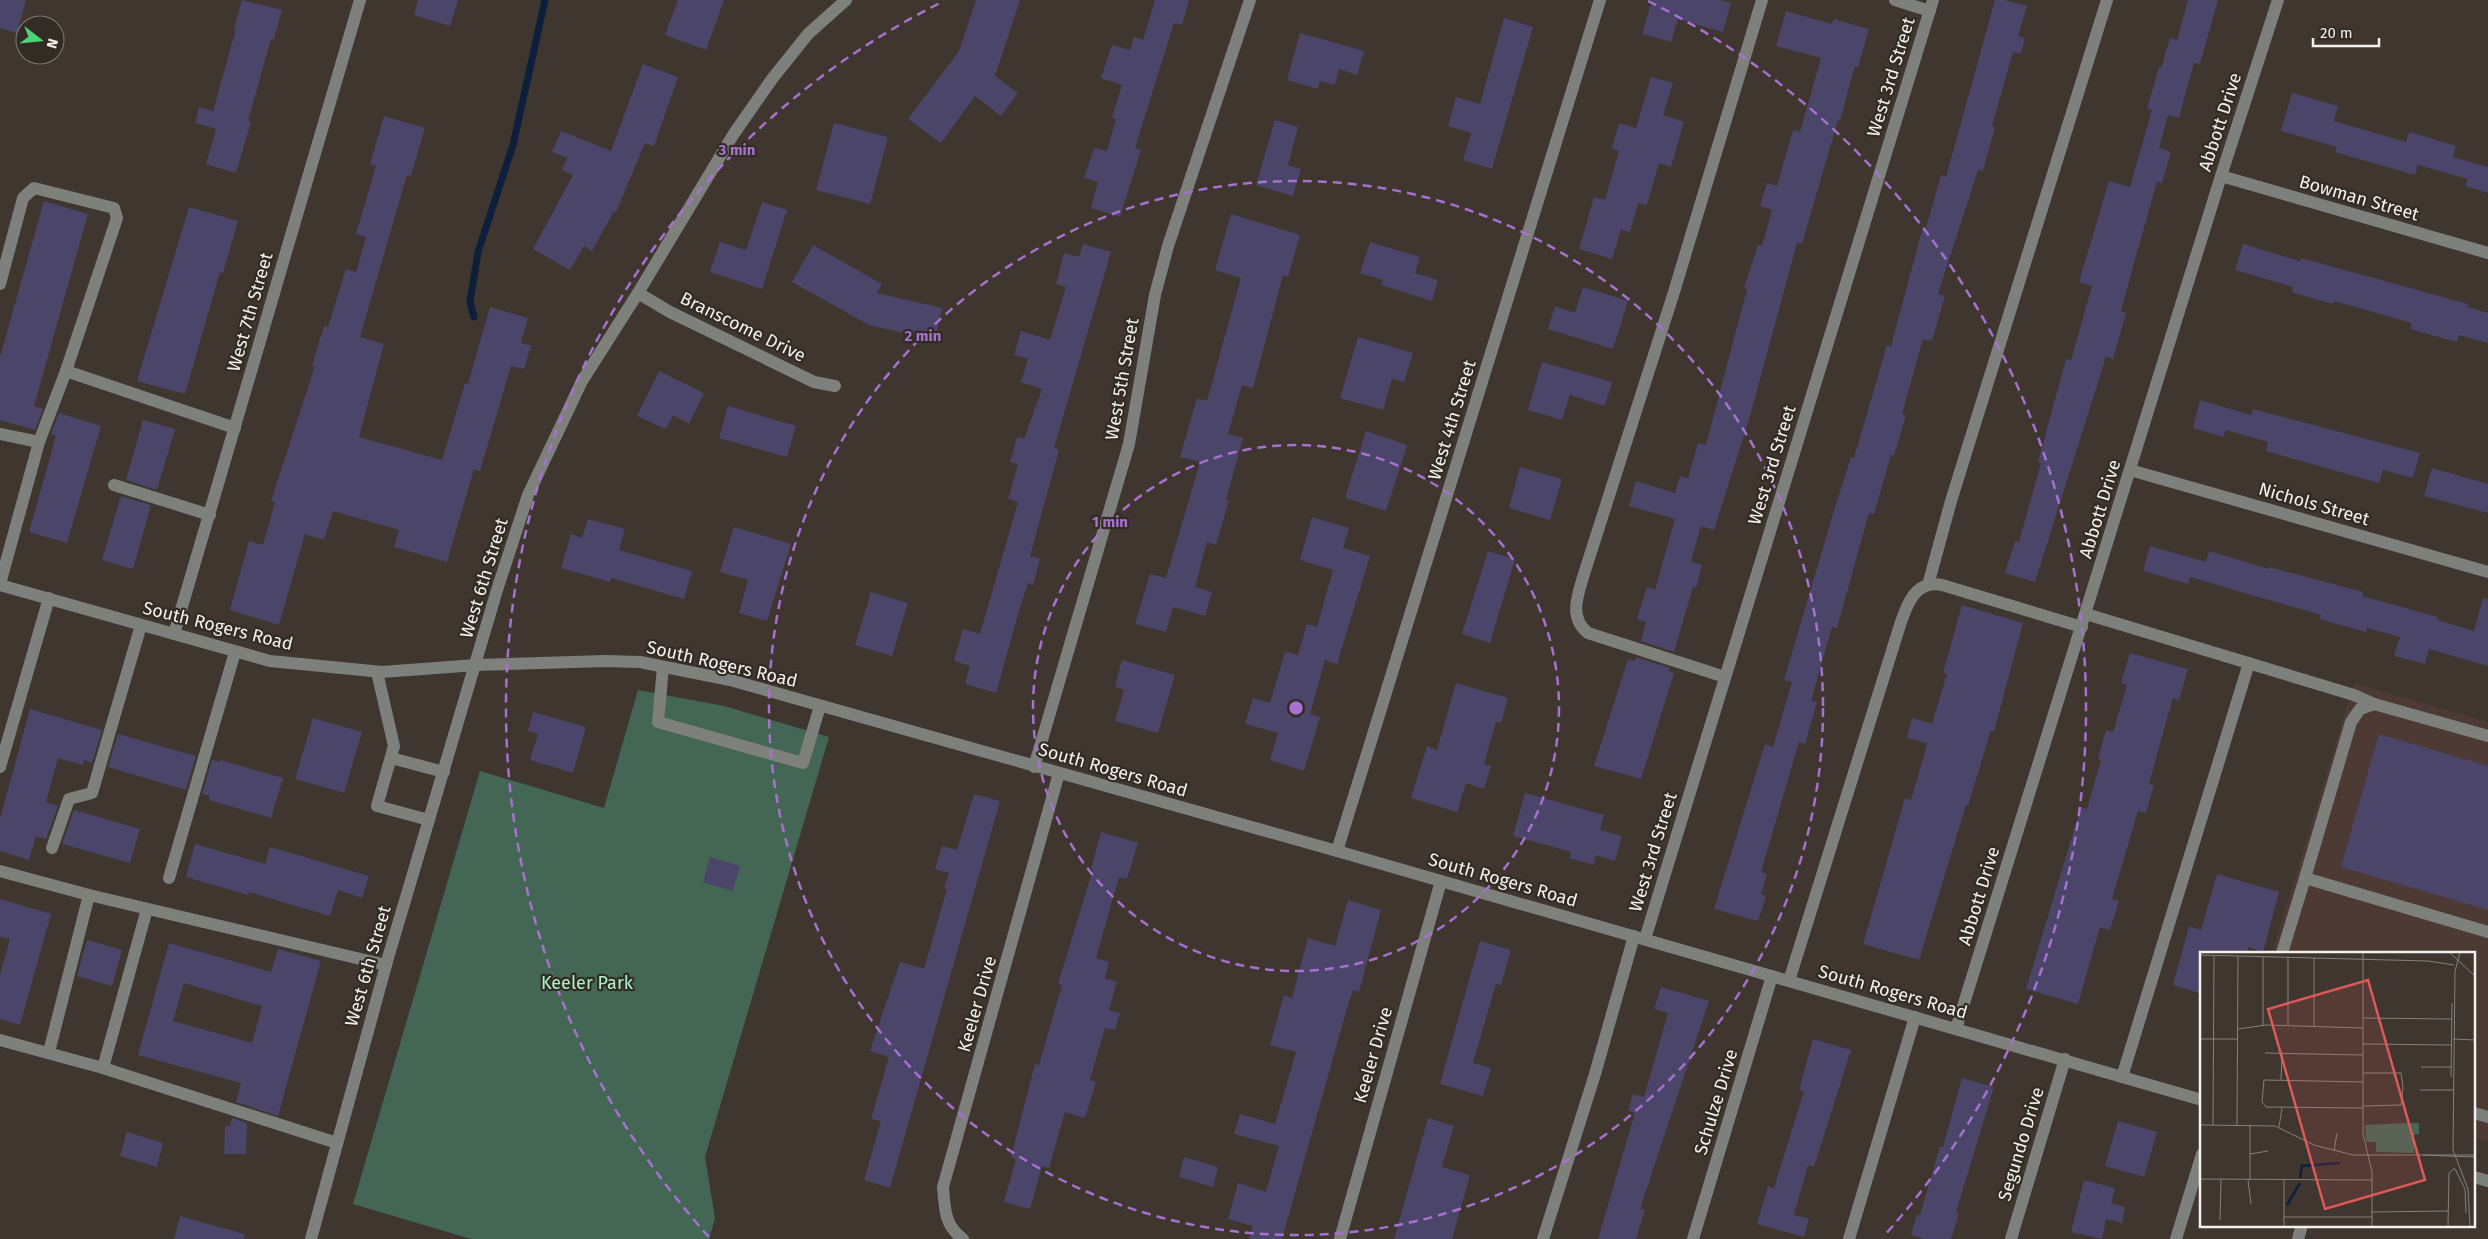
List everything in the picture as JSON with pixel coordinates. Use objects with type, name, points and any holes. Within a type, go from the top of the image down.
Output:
[{"type":"street","name":"West 7th Street","points":[[174,634],[360,0]]},
{"type":"street","name":"West 6th Street","points":[[311,1239],[386,965],[497,590],[528,494],[582,381],[638,293],[733,135],[772,79],[808,34],[846,0]]},
{"type":"street","name":"West 5th Street","points":[[1034,767],[1129,444],[1155,295],[1168,246],[1250,0]]},
{"type":"street","name":"West 4th Street","points":[[1337,850],[1600,0]]},
{"type":"street","points":[[1725,677],[1588,633],[1578,622],[1575,608],[1584,574],[1674,292],[1762,0]]},
{"type":"street","points":[[1895,0],[1932,5]]},
{"type":"street","points":[[1928,585],[1951,501],[2107,0]]},
{"type":"street","name":"Abbott Drive","points":[[1956,1029],[2221,176],[2278,0]]},
{"type":"street","name":"West 3rd Street","points":[[1543,1239],[1725,677],[1932,5]]},
{"type":"street","name":"Bowman Street","points":[[2221,176],[2488,253]]},
{"type":"street","points":[[0,284],[23,198],[34,188],[114,208],[117,218],[66,371],[39,442],[0,584]]},
{"type":"street","name":"Branscome Drive","points":[[638,293],[670,312],[814,382],[835,386]]},
{"type":"street","points":[[66,371],[235,428]]},
{"type":"street","points":[[0,434],[39,442]]},
{"type":"street","name":"Nichols Street","points":[[2130,470],[2488,572]]},
{"type":"street","points":[[114,485],[210,515]]},
{"type":"street","name":"South Rogers Road","points":[[0,584],[270,661],[378,672],[476,665],[605,661],[640,662],[730,680],[1034,767],[1337,850],[2200,1099]]},
{"type":"street","points":[[1789,981],[1903,617],[1912,595],[1928,585],[1942,584],[2082,627]]},
{"type":"street","points":[[0,767],[49,598]]},
{"type":"street","points":[[2086,614],[2249,663],[2374,704],[2488,736]]},
{"type":"street","points":[[52,848],[69,799],[92,793],[141,625]]},
{"type":"street","points":[[169,878],[235,652]]},
{"type":"street","points":[[2122,1077],[2249,663]]},
{"type":"street","points":[[663,667],[658,722],[803,763],[820,706]]},
{"type":"street","points":[[378,672],[394,746],[377,806],[429,820]]},
{"type":"street","points":[[2282,952],[2351,722],[2360,709],[2374,704]]},
{"type":"street","points":[[391,758],[444,772]]},
{"type":"street","name":"Keeler Drive","points":[[963,1239],[952,1231],[945,1214],[943,1187],[1059,774]]},
{"type":"street","points":[[0,871],[89,895],[386,965]]},
{"type":"street","points":[[2305,878],[2488,932]]},
{"type":"street","name":"Keeler Drive","points":[[1340,1239],[1441,881]]},
{"type":"street","points":[[49,1052],[89,895]]},
{"type":"street","points":[[103,1068],[147,909]]},
{"type":"street","name":"Schulze Drive","points":[[1693,1239],[1772,976]]},
{"type":"street","points":[[1849,1239],[1915,1017]]},
{"type":"street","points":[[0,1040],[103,1068],[337,1144]]},
{"type":"street","name":"Segundo Drive","points":[[2012,1239],[2065,1059]]},
{"type":"street","points":[[2176,1239],[2200,1161]]},
{"type":"street","points":[[2298,1239],[2302,1226]]},
{"type":"shaded area","points":[[2354,683],[2488,722],[2488,1142],[2476,1139],[2476,952],[2272,952]]},
{"type":"green space","name":"Keeler Park","points":[[638,690],[724,706],[829,737],[705,1157],[715,1218],[709,1239],[471,1239],[353,1204],[480,771],[604,808]]},
{"type":"building","points":[[0,0],[26,0],[22,15],[15,15],[15,32],[0,28]]},
{"type":"building","points":[[242,0],[282,10],[274,40],[271,39],[248,121],[251,122],[236,173],[206,164],[216,129],[195,123],[199,107],[213,111],[236,29],[234,28]]},
{"type":"building","points":[[418,0],[458,0],[450,26],[414,15]]},
{"type":"building","points":[[678,0],[724,0],[706,50],[665,35]]},
{"type":"building","points":[[976,0],[1020,0],[995,76],[1018,93],[1001,116],[975,96],[941,143],[908,119],[959,51]]},
{"type":"building","points":[[1155,0],[1189,0],[1182,25],[1174,23],[1135,148],[1141,150],[1120,217],[1091,208],[1098,182],[1084,178],[1094,148],[1107,151],[1116,119],[1112,118],[1122,85],[1101,78],[1112,45],[1130,50],[1134,37],[1143,40]]},
{"type":"building","points":[[1652,0],[1720,0],[1731,3],[1723,32],[1678,19],[1671,42],[1642,34]]},
{"type":"building","points":[[1995,0],[2004,0],[2027,6],[2018,36],[2025,38],[2021,54],[2013,52],[1992,126],[1995,127],[1983,171],[1978,170],[1938,294],[1945,296],[1932,341],[1923,339],[1902,414],[1906,415],[1894,456],[1891,455],[1874,514],[1869,513],[1837,628],[1832,627],[1811,701],[1817,702],[1805,744],[1799,742],[1761,872],[1767,874],[1761,894],[1766,896],[1758,921],[1714,909],[1765,744],[1773,747],[1792,682],[1784,680],[1833,514],[1851,457],[1854,458],[1887,345],[1891,346],[1923,227],[1926,228],[1941,175],[1946,177]]},
{"type":"building","points":[[2188,0],[2218,0],[2200,64],[2194,63],[2179,118],[2168,115],[2159,148],[2171,152],[2162,183],[2157,182],[2136,256],[2121,311],[2126,313],[2113,359],[2106,357],[2035,582],[2005,573],[2015,541],[2019,542],[2041,463],[2038,462],[2066,359],[2071,360],[2092,286],[2079,282],[2109,181],[2130,187],[2152,110],[2147,109],[2159,67],[2161,68],[2170,38],[2177,40]]},
{"type":"building","points":[[1786,11],[1832,24],[1834,19],[1869,29],[1858,67],[1855,66],[1840,121],[1838,120],[1802,244],[1797,243],[1750,416],[1714,530],[1701,526],[1691,561],[1702,565],[1696,588],[1693,587],[1674,652],[1641,641],[1646,622],[1637,619],[1647,587],[1655,590],[1675,519],[1629,506],[1636,481],[1675,493],[1680,476],[1688,478],[1698,443],[1706,445],[1747,289],[1744,288],[1758,245],[1762,246],[1772,210],[1760,206],[1767,183],[1777,186],[1793,130],[1800,132],[1821,58],[1776,46]]},
{"type":"building","points":[[1504,18],[1533,27],[1492,169],[1463,160],[1471,133],[1448,126],[1456,97],[1480,104]]},
{"type":"building","points":[[1300,33],[1364,51],[1357,75],[1339,69],[1335,85],[1320,81],[1318,89],[1287,80]]},
{"type":"building","points":[[643,64],[678,77],[654,146],[645,143],[616,212],[614,211],[592,251],[584,246],[570,270],[533,249],[573,175],[562,170],[567,158],[552,152],[561,131],[611,151]]},
{"type":"building","points":[[1651,77],[1673,83],[1663,115],[1684,122],[1671,167],[1659,163],[1647,205],[1638,203],[1630,232],[1621,230],[1612,259],[1579,249],[1594,197],[1605,200],[1619,151],[1612,149],[1619,123],[1636,128]]},
{"type":"building","points":[[2292,93],[2338,106],[2334,121],[2406,142],[2409,132],[2456,146],[2453,157],[2488,167],[2488,193],[2465,186],[2468,179],[2418,165],[2415,175],[2335,152],[2337,147],[2281,131]]},
{"type":"building","points":[[384,116],[425,128],[411,176],[407,175],[360,337],[384,344],[359,437],[442,460],[465,383],[468,384],[490,307],[528,318],[521,343],[531,346],[524,369],[511,366],[480,471],[474,469],[447,562],[394,547],[399,530],[333,511],[324,540],[305,534],[279,625],[230,610],[249,541],[263,545],[275,502],[271,501],[315,366],[312,366],[324,326],[328,327],[346,269],[356,272],[366,237],[356,234],[376,166],[370,164]]},
{"type":"building","points":[[1275,120],[1298,127],[1288,165],[1301,169],[1293,196],[1256,185]]},
{"type":"building","points":[[834,123],[888,137],[870,204],[816,190]]},
{"type":"building","points":[[44,201],[88,214],[34,406],[43,409],[35,430],[0,420],[0,357]]},
{"type":"building","points":[[762,202],[787,210],[762,289],[710,272],[720,242],[746,250]]},
{"type":"building","points":[[189,207],[238,221],[223,273],[220,272],[185,394],[137,381]]},
{"type":"building","points":[[1231,214],[1300,235],[1288,277],[1283,275],[1253,388],[1242,385],[1228,434],[1243,438],[1226,500],[1229,500],[1216,545],[1207,542],[1195,587],[1212,592],[1205,616],[1173,607],[1166,632],[1135,624],[1150,574],[1166,578],[1200,462],[1180,457],[1197,398],[1207,401],[1241,278],[1215,270]]},
{"type":"building","points":[[1370,242],[1420,257],[1415,273],[1438,280],[1432,301],[1381,285],[1383,280],[1360,273]]},
{"type":"building","points":[[1083,244],[1111,252],[1054,448],[1059,450],[1030,556],[1040,559],[1033,585],[1028,583],[996,693],[965,684],[970,666],[954,661],[963,629],[980,634],[1018,502],[1008,499],[1018,464],[1010,462],[1017,437],[1024,439],[1042,389],[1021,382],[1028,359],[1014,355],[1021,331],[1050,340],[1066,287],[1056,284],[1064,253],[1079,257]]},
{"type":"building","points":[[2243,244],[2300,261],[2301,258],[2468,304],[2467,307],[2488,313],[2488,343],[2459,335],[2457,342],[2410,329],[2412,323],[2334,301],[2333,304],[2292,292],[2293,287],[2235,270]]},
{"type":"building","points":[[813,245],[882,284],[877,293],[942,308],[935,340],[869,325],[792,282]]},
{"type":"building","points":[[1583,287],[1628,301],[1613,349],[1548,329],[1555,306],[1575,313]]},
{"type":"building","points":[[1358,337],[1413,353],[1404,382],[1392,379],[1383,410],[1340,398]]},
{"type":"building","points":[[1542,362],[1612,382],[1605,406],[1570,395],[1562,420],[1528,410]]},
{"type":"building","points":[[659,371],[704,393],[689,424],[673,415],[666,429],[637,416]]},
{"type":"building","points":[[2200,400],[2251,415],[2253,409],[2420,453],[2413,478],[2383,470],[2379,483],[2266,451],[2268,442],[2226,430],[2223,437],[2193,428]]},
{"type":"building","points":[[728,406],[796,426],[787,457],[719,438]]},
{"type":"building","points":[[59,413],[101,426],[67,543],[29,532],[56,436],[51,434]]},
{"type":"building","points":[[143,420],[175,429],[157,490],[126,480]]},
{"type":"building","points":[[1366,431],[1407,445],[1386,511],[1345,498]]},
{"type":"building","points":[[1520,467],[1562,479],[1550,520],[1509,508]]},
{"type":"building","points":[[2432,468],[2488,484],[2488,513],[2424,496]]},
{"type":"building","points":[[121,496],[151,505],[133,569],[102,560]]},
{"type":"building","points":[[1312,517],[1349,528],[1343,548],[1370,556],[1337,664],[1325,660],[1310,714],[1320,717],[1304,771],[1270,760],[1278,733],[1245,724],[1253,698],[1270,703],[1285,652],[1298,655],[1307,624],[1317,627],[1333,570],[1300,560]]},
{"type":"building","points":[[588,519],[625,529],[619,550],[692,571],[684,599],[611,578],[610,582],[561,568],[571,534],[582,538]]},
{"type":"building","points":[[734,527],[791,544],[767,621],[739,613],[748,580],[720,572]]},
{"type":"building","points":[[2150,546],[2206,562],[2209,551],[2269,569],[2269,567],[2363,592],[2362,596],[2438,617],[2437,620],[2474,631],[2483,598],[2488,599],[2488,666],[2429,649],[2425,664],[2394,656],[2400,637],[2367,628],[2366,632],[2319,619],[2321,615],[2190,577],[2188,584],[2143,571]]},
{"type":"building","points":[[1488,551],[1515,559],[1490,643],[1462,634]]},
{"type":"building","points":[[871,592],[908,603],[892,656],[855,645]]},
{"type":"building","points":[[1962,605],[2023,623],[1994,731],[1991,730],[1968,806],[1966,805],[1919,960],[1863,944],[1905,798],[1911,800],[1927,743],[1907,738],[1912,718],[1932,724],[1947,674],[1943,673]]},
{"type":"building","points":[[2130,653],[2188,669],[2179,700],[2173,698],[2149,784],[2154,785],[2146,813],[2138,811],[2112,899],[2119,901],[2110,930],[2100,927],[2078,1004],[2026,989],[2081,807],[2087,809],[2101,760],[2098,759],[2106,730],[2113,732],[2127,685],[2121,683]]},
{"type":"building","points":[[1636,657],[1670,668],[1669,671],[1674,673],[1641,779],[1594,766],[1628,659],[1635,661]]},
{"type":"building","points":[[1122,660],[1175,675],[1158,733],[1115,721],[1124,690],[1115,687]]},
{"type":"building","points":[[1456,683],[1508,698],[1501,723],[1496,722],[1484,764],[1491,766],[1484,789],[1466,783],[1457,812],[1411,798],[1427,746],[1437,750]]},
{"type":"building","points":[[30,709],[102,730],[92,763],[84,760],[83,765],[58,758],[46,802],[58,806],[46,839],[36,836],[29,860],[0,851],[0,819]]},
{"type":"building","points":[[533,712],[586,727],[573,773],[530,760],[538,734],[528,731]]},
{"type":"building","points":[[313,718],[362,732],[344,793],[295,779]]},
{"type":"building","points":[[118,734],[196,756],[186,790],[108,767]]},
{"type":"building","points":[[2379,734],[2488,766],[2488,910],[2341,867]]},
{"type":"building","points":[[212,760],[219,762],[220,760],[283,778],[271,818],[209,800],[210,796],[202,794]]},
{"type":"building","points":[[1525,793],[1604,815],[1600,830],[1622,836],[1615,861],[1596,855],[1594,865],[1569,858],[1571,852],[1513,836]]},
{"type":"building","points":[[974,794],[1000,801],[890,1188],[864,1180],[881,1121],[871,1119],[889,1057],[870,1051],[900,962],[924,969],[947,889],[944,888],[949,873],[935,869],[942,846],[957,850]]},
{"type":"building","points":[[74,810],[140,829],[130,863],[62,844]]},
{"type":"building","points":[[1101,832],[1138,843],[1127,879],[1119,877],[1096,958],[1109,962],[1105,978],[1117,982],[1109,1010],[1120,1013],[1115,1030],[1105,1028],[1090,1080],[1096,1082],[1085,1118],[1065,1112],[1049,1168],[1042,1166],[1030,1209],[1004,1202],[1016,1159],[1011,1157],[1035,1064],[1039,1065],[1062,985],[1058,984],[1093,869],[1091,869]]},
{"type":"building","points":[[195,844],[265,864],[270,847],[369,876],[362,898],[338,890],[330,916],[249,892],[248,895],[186,877]]},
{"type":"building","points":[[710,857],[740,866],[733,891],[703,882]]},
{"type":"building","points":[[2217,874],[2279,892],[2263,952],[2248,947],[2247,952],[2200,952],[2200,993],[2173,985],[2189,926],[2201,930]]},
{"type":"building","points":[[0,899],[51,914],[20,1025],[0,1019],[0,975],[10,939],[0,937]]},
{"type":"building","points":[[1348,900],[1381,910],[1359,992],[1353,990],[1348,1005],[1282,1239],[1249,1239],[1253,1226],[1228,1219],[1238,1183],[1266,1192],[1279,1146],[1234,1134],[1240,1114],[1275,1124],[1296,1052],[1270,1045],[1284,995],[1292,998],[1308,938],[1335,946]]},
{"type":"building","points":[[87,940],[122,950],[112,986],[77,976]]},
{"type":"building","points":[[1480,941],[1511,950],[1501,985],[1496,984],[1473,1063],[1491,1068],[1483,1096],[1440,1084]]},
{"type":"building","points":[[169,943],[271,972],[278,949],[321,961],[278,1116],[236,1102],[241,1083],[138,1055]],"holes":[[[184,983],[262,1006],[252,1043],[173,1021]]]},
{"type":"building","points":[[1661,987],[1709,1001],[1640,1209],[1645,1210],[1636,1239],[1598,1239],[1635,1113],[1628,1111],[1633,1094],[1644,1097],[1668,1013],[1654,1009]]},
{"type":"building","points":[[1813,1039],[1851,1050],[1814,1167],[1808,1165],[1794,1215],[1809,1219],[1804,1237],[1757,1224],[1768,1186],[1774,1188],[1804,1091],[1799,1090]]},
{"type":"building","points":[[1962,1078],[1994,1087],[1956,1212],[1959,1213],[1951,1239],[1924,1239],[1911,1235],[1917,1214],[1920,1215],[1940,1146],[1943,1147]]},
{"type":"building","points":[[232,1118],[247,1123],[246,1154],[224,1154],[225,1126],[230,1126]]},
{"type":"building","points":[[1428,1118],[1454,1126],[1442,1167],[1470,1175],[1452,1239],[1394,1239]]},
{"type":"building","points":[[2118,1121],[2157,1132],[2144,1177],[2105,1166]]},
{"type":"building","points":[[127,1132],[163,1143],[157,1167],[120,1156]]},
{"type":"building","points":[[1184,1157],[1218,1167],[1213,1187],[1179,1177]]},
{"type":"building","points":[[2084,1180],[2115,1188],[2111,1203],[2125,1207],[2122,1223],[2106,1219],[2102,1239],[2071,1232]]},
{"type":"building","points":[[180,1216],[244,1234],[244,1239],[174,1239]]},
{"type":"waterway","points":[[474,317],[470,302],[478,252],[513,145],[545,0]]}]
